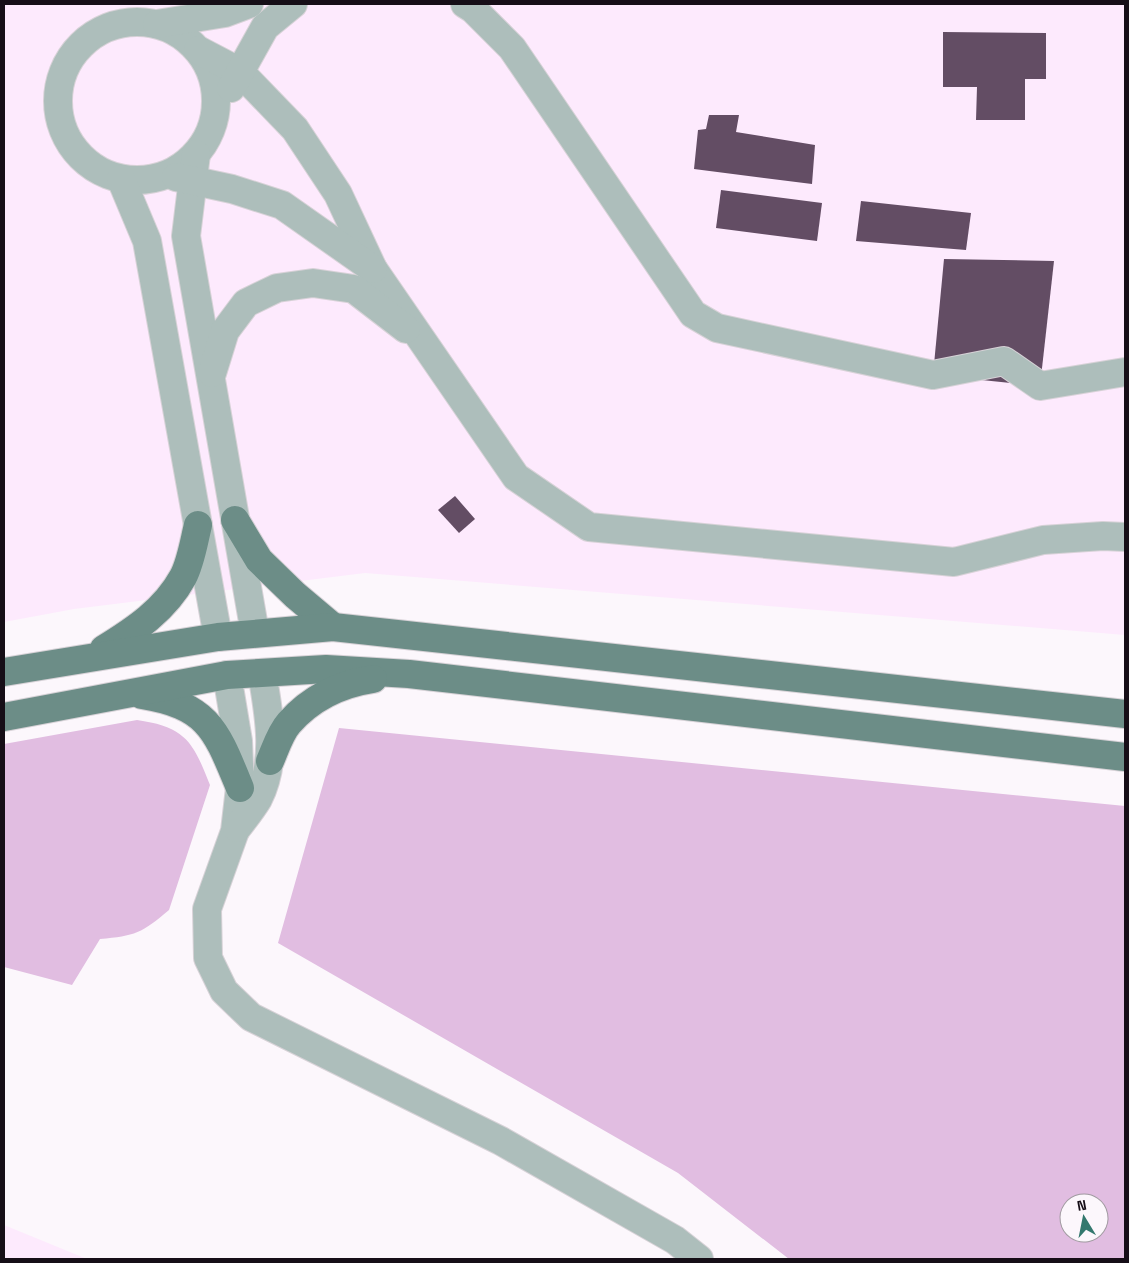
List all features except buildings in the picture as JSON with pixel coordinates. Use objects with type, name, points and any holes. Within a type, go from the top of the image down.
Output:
[{"type":"main road","points":[[235,520],[259,560],[294,595],[333,627]]},
{"type":"main road","points":[[87,658],[135,631],[159,610],[184,576],[198,525]]},
{"type":"main road","points":[[4,671],[218,637],[333,627],[1125,714]]},
{"type":"main road","points":[[255,634],[262,673]]},
{"type":"main road","points":[[218,637],[227,675]]},
{"type":"main road","points":[[4,717],[227,675],[326,669],[409,674],[1125,757]]},
{"type":"main road","points":[[270,762],[288,724],[316,698],[348,683],[409,674]]},
{"type":"main road","points":[[130,693],[169,700],[199,714],[222,744],[240,788]]},
{"type":"lane","points":[[249,4],[225,13],[157,24],[132,22],[106,28],[85,40],[68,60],[59,84],[57,109],[64,134],[78,155],[98,170],[121,179],[147,180],[165,175],[182,166],[195,166],[282,205],[373,268]]},
{"type":"lane","points":[[255,634],[186,236],[195,166],[214,118],[266,27],[293,4]]},
{"type":"lane","points":[[465,4],[473,9],[512,48],[693,314],[717,328],[932,375],[1004,361],[1040,386],[1125,372]]},
{"type":"lane","points":[[157,24],[179,34],[198,50],[240,72],[295,129],[338,194],[373,268],[516,477],[588,528],[954,562],[1043,540],[1103,536],[1125,538]]},
{"type":"lane","points":[[198,50],[210,71],[216,94],[214,118]]},
{"type":"lane","points":[[121,179],[147,240],[218,637]]},
{"type":"lane","points":[[210,376],[225,330],[246,303],[277,288],[313,283],[354,289],[427,345]]},
{"type":"lane","points":[[235,831],[258,798],[270,762],[270,721],[262,673]]},
{"type":"lane","points":[[227,675],[238,741],[240,788],[235,831],[207,910],[208,958],[224,991],[251,1017],[501,1140],[675,1240],[699,1259]]},
{"type":"shaded area","points":[[4,4],[1125,4],[1125,635],[365,573],[74,609],[4,622]]},
{"type":"shaded area","points":[[137,720],[167,727],[186,739],[198,758],[210,785],[169,910],[152,924],[138,932],[130,935],[100,939],[72,985],[4,967],[4,744]]},
{"type":"shaded area","points":[[339,728],[1125,806],[1125,1259],[789,1259],[678,1173],[278,943]]},
{"type":"shaded area","points":[[4,1225],[87,1259],[4,1259]]}]
